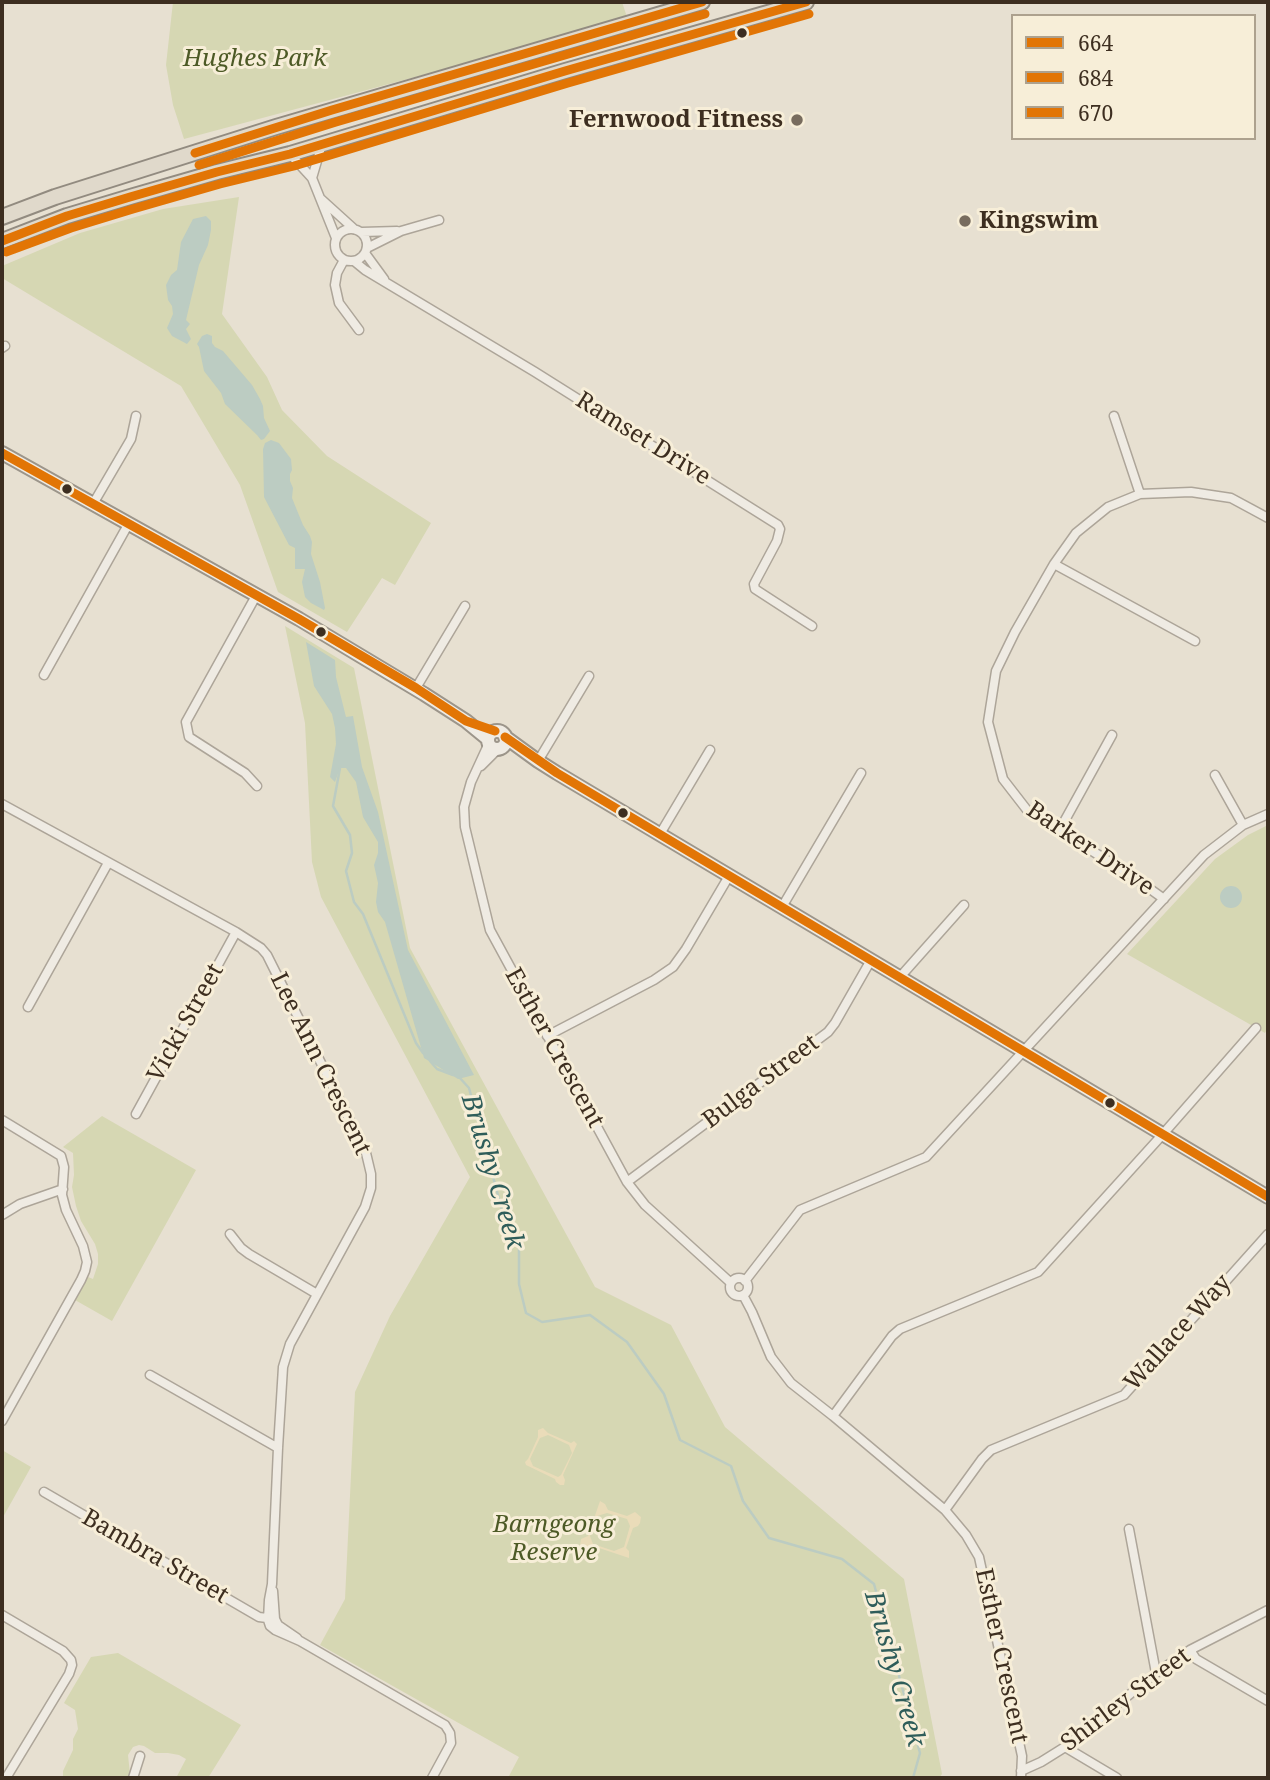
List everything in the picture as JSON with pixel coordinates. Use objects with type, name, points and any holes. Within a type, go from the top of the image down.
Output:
[{"type":"highway","points":[[2,217],[55,197],[258,133],[702,2]]},
{"type":"highway","points":[[2,241],[68,216],[217,172],[290,154],[806,2]]},
{"type":"main road","points":[[2,453],[257,594],[416,688],[496,741],[538,761],[1268,1197]]},
{"type":"street","points":[[312,178],[322,144]]},
{"type":"street","points":[[290,154],[312,178],[336,238],[337,253],[349,260]]},
{"type":"street","points":[[319,197],[352,228],[362,232],[401,231]]},
{"type":"street","points":[[359,330],[339,303],[335,285],[337,273],[349,260],[362,256],[366,250],[401,231],[439,219]]},
{"type":"street","points":[[336,238],[343,230],[352,228]]},
{"type":"street","points":[[362,232],[366,239],[366,250]]},
{"type":"street","name":"Ramset Drive","points":[[366,250],[387,284]]},
{"type":"street","name":"Ramset Drive","points":[[349,260],[535,372],[778,525],[780,529],[777,541],[754,584],[755,589],[812,626]]},
{"type":"street","points":[[93,503],[131,439],[136,416]]},
{"type":"street","points":[[1114,416],[1140,494]]},
{"type":"street","name":"Barker Drive","points":[[1164,899],[1027,810],[1003,779],[988,722],[996,671],[1054,564],[1076,533],[1108,507],[1140,494],[1191,492],[1231,498],[1268,518]]},
{"type":"street","points":[[44,675],[129,523]]},
{"type":"street","points":[[1054,564],[1195,641]]},
{"type":"street","points":[[257,594],[186,722],[189,737],[245,773],[257,786]]},
{"type":"street","points":[[416,688],[465,606]]},
{"type":"street","points":[[538,761],[589,676]]},
{"type":"street","points":[[1059,831],[1112,735]]},
{"type":"street","name":"Esther Crescent","points":[[496,741],[477,771],[466,797],[464,817],[490,930],[627,1182],[645,1205],[731,1283]]},
{"type":"street","points":[[660,834],[709,750]]},
{"type":"street","points":[[782,907],[861,773]]},
{"type":"street","points":[[1214,775],[1243,825]]},
{"type":"street","name":"Lee Ann Crescent","points":[[2,804],[257,944],[267,956],[369,1162],[371,1188],[368,1199],[286,1355],[281,1381],[272,1584],[269,1600],[271,1620]]},
{"type":"street","points":[[745,1281],[800,1209],[926,1157],[1204,855],[1243,825],[1268,814]]},
{"type":"street","points":[[28,1007],[108,863]]},
{"type":"street","points":[[547,1036],[654,980],[673,967],[729,876]]},
{"type":"street","points":[[900,977],[964,905]]},
{"type":"street","name":"Vicki Street","points":[[136,1114],[236,932]]},
{"type":"street","name":"Bulga Street","points":[[627,1182],[828,1032],[871,960]]},
{"type":"street","points":[[833,1416],[900,1329],[1038,1272],[1256,1028]]},
{"type":"street","points":[[2,1121],[61,1156],[64,1167],[62,1192],[71,1223],[86,1255],[85,1271],[2,1421]]},
{"type":"street","points":[[2,1215],[20,1204],[62,1192]]},
{"type":"street","points":[[230,1234],[249,1254],[317,1294]]},
{"type":"street","name":"Wallace Way","points":[[945,1510],[991,1450],[1124,1395],[1268,1234]]},
{"type":"street","points":[[738,1279],[745,1281],[747,1289],[743,1295],[737,1296],[730,1289],[731,1283],[738,1279]]},
{"type":"street","name":"Esther Crescent","points":[[743,1295],[771,1357],[791,1383],[945,1510],[966,1535],[979,1557],[1022,1756],[1021,1775]]},
{"type":"street","points":[[150,1375],[278,1448]]},
{"type":"street","name":"Bambra Street","points":[[44,1492],[259,1618],[271,1620],[270,1626],[275,1630],[300,1641],[445,1725],[450,1733],[451,1743],[432,1778]]},
{"type":"street","points":[[1129,1529],[1156,1673]]},
{"type":"street","name":"Shirley Street","points":[[1021,1775],[1065,1747],[1156,1673],[1190,1650],[1268,1610]]},
{"type":"street","points":[[2,1615],[63,1651],[72,1665],[6,1778]]},
{"type":"street","points":[[1190,1650],[1196,1659],[1268,1701]]},
{"type":"street","points":[[1065,1747],[1117,1778]]},
{"type":"street","points":[[133,1778],[140,1756]]},
{"type":"green space","name":"Hughes Park","points":[[173,2],[622,2],[628,20],[184,139],[173,105],[166,65]]},
{"type":"green space","points":[[239,197],[222,314],[267,377],[282,410],[327,456],[431,523],[395,585],[382,578],[347,632],[278,592],[240,485],[181,386],[2,278],[2,266],[80,233],[163,209]]},
{"type":"green space","name":"Barngeong Reserve","points":[[285,626],[354,668],[410,948],[595,1287],[671,1325],[725,1427],[904,1579],[942,1774],[939,1778],[512,1778],[509,1776],[519,1757],[320,1645],[345,1599],[355,1392],[390,1316],[470,1177],[321,897],[312,862],[305,723]]},
{"type":"green space","points":[[1268,825],[1268,1027],[1265,1033],[1127,954],[1215,859],[1248,835]]},
{"type":"green space","points":[[102,1116],[196,1170],[112,1321],[75,1300],[88,1277],[93,1279],[98,1254],[76,1206],[72,1187],[73,1153],[63,1147]]},
{"type":"green space","points":[[2,1450],[31,1467],[2,1519]]},
{"type":"green space","points":[[118,1653],[241,1725],[208,1778],[176,1778],[186,1759],[179,1755],[155,1753],[139,1745],[133,1747],[128,1755],[128,1778],[63,1778],[78,1729],[75,1710],[64,1703],[91,1657]]},
{"type":"sand","points":[[543,1428],[548,1433],[577,1444],[563,1475],[564,1485],[526,1465],[525,1462],[538,1437],[538,1430]],"holes":[[[548,1435],[569,1445],[572,1453],[558,1477],[533,1466],[530,1459],[540,1438]]]},
{"type":"sand","points":[[600,1501],[608,1510],[627,1516],[635,1512],[641,1517],[638,1526],[633,1528],[626,1548],[629,1558],[593,1546],[585,1550],[580,1546],[581,1539],[588,1536]],"holes":[[[607,1513],[627,1519],[630,1526],[624,1547],[614,1551],[593,1544],[590,1536],[597,1516]]]},
{"type":"shaded area","points":[[206,216],[211,221],[211,230],[199,265],[186,320],[190,324],[186,329],[191,339],[187,344],[172,336],[167,328],[173,314],[166,285],[177,270],[181,242],[193,219]]},
{"type":"shaded area","points":[[202,336],[212,336],[215,347],[223,351],[252,385],[260,399],[270,431],[264,439],[261,440],[225,404],[221,393],[204,371],[197,344]]},
{"type":"shaded area","points":[[271,440],[279,443],[291,459],[292,498],[312,542],[311,554],[320,582],[324,610],[305,597],[302,582],[305,569],[295,569],[295,548],[289,545],[264,497],[263,449],[265,443]]},
{"type":"shaded area","points":[[306,642],[335,660],[336,677],[346,717],[353,716],[362,767],[378,812],[408,950],[474,1075],[458,1079],[424,1058],[385,922],[378,912],[378,883],[374,865],[378,842],[363,817],[356,782],[346,768],[340,768],[335,782],[330,777],[336,744],[335,728],[332,714],[314,686]]},
{"type":"shaded area","points":[[1227,886],[1235,886],[1242,893],[1242,901],[1235,908],[1227,908],[1220,901],[1220,893]]},
{"type":"waterway","name":"Brushy Creek","points":[[340,768],[333,806],[350,835],[352,853],[346,871],[354,902],[363,914],[416,1043],[423,1053]]},
{"type":"waterway","name":"Brushy Creek","points":[[430,1061],[437,1069],[453,1075]]},
{"type":"waterway","name":"Brushy Creek","points":[[459,1077],[469,1088],[502,1210],[519,1243],[519,1284],[526,1313],[542,1322],[590,1315],[627,1342],[664,1394],[680,1440],[731,1466],[743,1501],[769,1538],[842,1559],[874,1584],[920,1753],[913,1778]]},
{"type":"transit line","name":"684","points":[[195,153],[332,110],[702,2]]},
{"type":"transit line","name":"684","points":[[2,241],[67,216],[130,197],[290,154],[806,2]]},
{"type":"transit line","name":"670","points":[[199,165],[705,14]]},
{"type":"transit line","name":"670","points":[[6,252],[133,209],[294,166],[809,14]]},
{"type":"transit line","name":"664","points":[[2,453],[299,619],[416,688],[466,721],[495,731]]},
{"type":"transit line","name":"664","points":[[505,737],[557,773],[1268,1197]]},
{"type":"place","name":"Fernwood Fitness","points":[[797,120]]},
{"type":"place","name":"Kingswim","points":[[965,221]]}]
